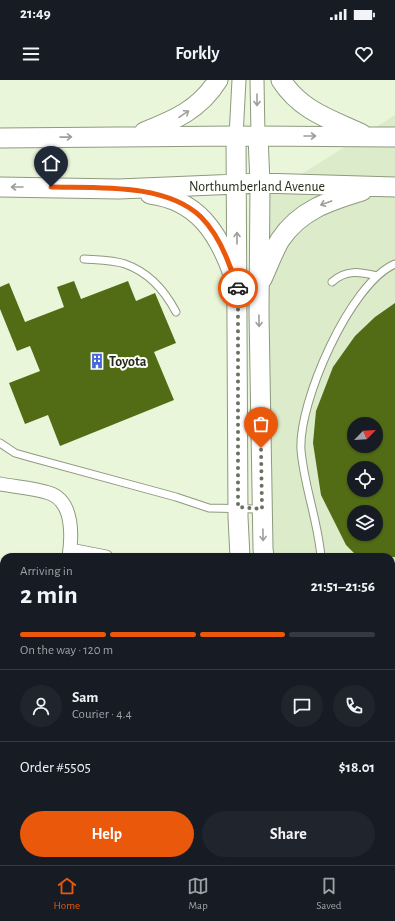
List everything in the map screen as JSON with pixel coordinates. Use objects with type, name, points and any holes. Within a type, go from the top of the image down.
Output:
[{"type":"main road","points":[[136,136],[176,119],[195,107],[210,93],[218,80]]},
{"type":"main road","points":[[281,80],[304,106],[317,114],[368,137]]},
{"type":"main road","points":[[0,138],[136,136],[395,138]]},
{"type":"main road","points":[[236,136],[238,507],[240,553]]},
{"type":"main road","points":[[258,136],[260,183],[262,509],[264,553]]},
{"type":"main road","name":"Northumberland Avenue","points":[[0,186],[119,189],[260,183],[386,187]]},
{"type":"main road","points":[[260,286],[281,240],[291,226],[304,215],[321,204],[386,187]]},
{"type":"main road","points":[[119,189],[168,197],[182,204],[201,217],[214,232],[225,253],[238,286]]},
{"type":"street","points":[[236,136],[239,80]]},
{"type":"street","points":[[257,80],[258,136]]},
{"type":"street","points":[[0,484],[51,494],[60,502],[67,512],[70,524],[70,553]]},
{"type":"street","points":[[0,587],[0,592]]},
{"type":"lane","points":[[84,259],[124,264],[152,278],[172,304],[176,312]]},
{"type":"lane","points":[[320,553],[301,448],[306,411],[322,364],[348,311],[377,276],[395,264]]},
{"type":"lane","points":[[332,282],[346,273],[353,272],[377,276]]},
{"type":"lane","points":[[0,443],[15,453],[200,506],[209,508],[238,507],[262,509]]},
{"type":"shaded area","points":[[395,115],[395,553],[272,553],[267,196]]},
{"type":"building","name":"Toyota","points":[[74,281],[81,299],[128,281],[136,301],[155,293],[176,343],[154,352],[174,400],[60,446],[48,415],[25,424],[9,383],[40,371],[30,346],[17,351],[0,309],[0,287],[9,283],[25,322],[64,307],[57,287]]},
{"type":"building","points":[[395,303],[395,553],[354,553],[346,545],[321,495],[313,443],[316,411],[333,367],[355,336],[375,317]]},
{"type":"way so far","points":[[238,288],[238,507],[262,509],[261,448]]},
{"type":"place","name":"Toyota","points":[[97,361]]},
{"type":"route","points":[[51,187],[119,189],[168,197],[182,204],[201,217],[214,232],[225,253],[238,288]]}]
